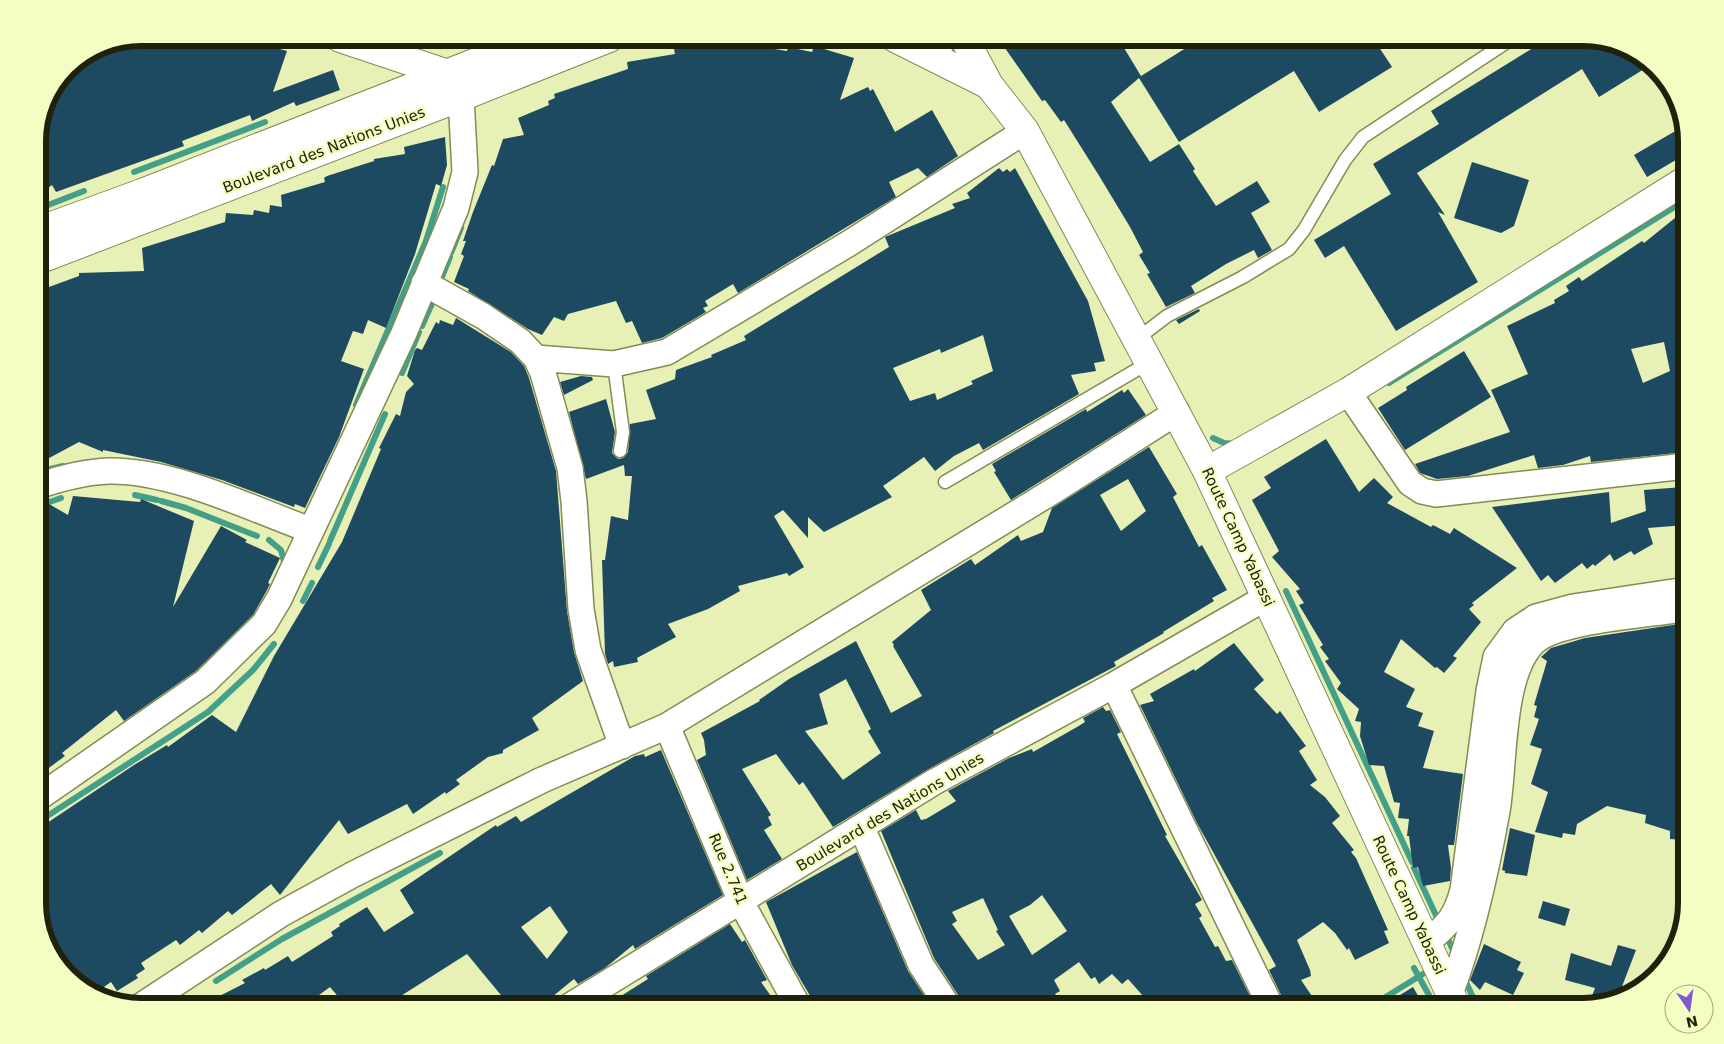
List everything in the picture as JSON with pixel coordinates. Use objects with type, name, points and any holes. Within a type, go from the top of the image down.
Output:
[{"type":"main road","points":[[364,46],[445,73],[461,97]]},
{"type":"main road","name":"Boulevard des Nations Unies","points":[[46,256],[274,155],[445,73],[517,46]]},
{"type":"main road","name":"Boulevard des Nations Unies","points":[[46,229],[274,155],[461,97],[589,46]]},
{"type":"main road","points":[[968,46],[989,85]]},
{"type":"main road","points":[[938,47],[989,85]]},
{"type":"main road","name":"Route Camp Yabassi","points":[[989,85],[1025,131],[1208,471],[1450,993]]},
{"type":"main road","points":[[1208,471],[1348,392],[1678,185]]},
{"type":"street","points":[[46,792],[205,682],[245,646],[264,624],[279,598],[404,333],[456,208],[465,172],[461,97]]},
{"type":"street","points":[[536,358],[614,364],[667,352],[848,244],[1025,131]]},
{"type":"street","points":[[424,283],[483,316],[520,341],[536,358],[543,373],[570,468],[581,609],[588,650],[622,746]]},
{"type":"street","points":[[1348,392],[1410,483],[1422,491],[1436,494],[1678,467]]},
{"type":"street","points":[[153,998],[281,914],[352,875],[542,780],[667,726],[1177,412]]},
{"type":"street","points":[[46,484],[80,474],[109,471],[144,474],[174,480],[310,530]]},
{"type":"street","points":[[1429,947],[1458,909],[1463,890],[1489,691],[1496,657],[1515,631],[1536,617],[1573,607],[1678,591]]},
{"type":"street","name":"Boulevard des Nations Unies","points":[[583,998],[934,782],[1114,685],[1267,597]]},
{"type":"street","points":[[1450,993],[1464,955],[1497,810],[1507,717],[1514,682],[1522,659],[1533,643],[1548,633],[1568,626],[1678,610]]},
{"type":"street","points":[[1114,685],[1267,998]]},
{"type":"street","name":"Rue 2.741","points":[[667,726],[741,902],[794,998]]},
{"type":"street","points":[[862,828],[921,965],[943,998]]},
{"type":"lane","points":[[945,482],[1144,350],[1167,316],[1243,277],[1289,249],[1304,230],[1345,160],[1363,137],[1501,46]]},
{"type":"lane","points":[[614,364],[623,432],[620,451]]},
{"type":"building","points":[[135,46],[269,46],[287,51],[273,92],[333,70],[340,90],[296,106],[294,102],[252,121],[250,115],[182,141],[184,146],[56,192],[52,185],[46,190],[46,135],[53,105],[62,89],[74,74],[83,66],[105,53]]},
{"type":"building","points":[[701,46],[755,46],[787,51],[788,47],[812,52],[814,46],[854,58],[840,100],[868,87],[870,91],[873,89],[895,132],[932,110],[958,156],[927,177],[918,168],[889,182],[896,197],[738,293],[733,284],[705,301],[708,306],[703,308],[706,312],[662,338],[642,343],[632,321],[626,323],[616,301],[568,314],[564,321],[554,317],[542,335],[528,329],[468,291],[469,289],[454,282],[464,256],[461,254],[466,241],[463,241],[503,139],[524,135],[518,118],[549,105],[548,101],[555,98],[554,94],[628,69],[627,62],[675,54],[674,49],[701,48]]},
{"type":"building","points":[[1004,46],[1123,46],[1141,76],[1189,46],[1378,46],[1392,67],[1319,112],[1294,71],[1179,142],[1139,78],[1111,102],[1150,162],[1179,144],[1195,169],[1193,171],[1216,206],[1257,181],[1270,202],[1251,213],[1272,250],[1258,258],[1254,250],[1226,264],[1191,286],[1195,293],[1166,307],[1147,274],[1150,273],[1139,255],[1143,252],[1130,227],[1064,120],[1061,122],[1045,100],[1042,101]]},
{"type":"building","points":[[1536,46],[1583,46],[1607,49],[1619,53],[1644,69],[1599,97],[1582,69],[1417,173],[1445,215],[1438,212],[1478,282],[1396,331],[1344,246],[1325,258],[1314,240],[1391,194],[1373,164],[1439,124],[1431,111]]},
{"type":"building","points":[[1677,130],[1678,159],[1647,177],[1634,155]]},
{"type":"building","points":[[445,137],[447,165],[441,186],[436,184],[415,254],[386,328],[368,320],[363,334],[353,331],[341,361],[364,369],[339,437],[305,508],[295,504],[294,507],[222,480],[161,462],[103,450],[103,452],[79,442],[46,460],[46,288],[79,276],[79,273],[144,271],[142,248],[225,222],[226,213],[253,215],[254,210],[269,213],[270,205],[282,207],[281,195],[325,182],[324,178],[327,176],[374,161],[374,159],[405,154],[404,147]]},
{"type":"building","points":[[1472,162],[1529,180],[1514,226],[1501,233],[1454,218]]},
{"type":"building","points":[[999,168],[1003,172],[1007,169],[1010,172],[1015,168],[1088,301],[1105,361],[1094,363],[1096,371],[1071,375],[1079,394],[983,450],[979,443],[954,456],[935,471],[924,457],[883,486],[892,497],[824,532],[808,517],[808,538],[783,510],[774,516],[804,567],[789,576],[787,573],[738,586],[740,591],[708,609],[668,624],[676,637],[637,658],[638,662],[614,667],[613,661],[608,664],[605,654],[602,560],[605,560],[611,516],[628,520],[632,476],[625,476],[624,465],[586,479],[569,412],[606,399],[615,432],[612,453],[618,459],[623,458],[628,452],[630,424],[656,419],[646,390],[675,379],[676,370],[712,357],[711,355],[746,340],[744,336],[889,247],[885,237],[955,208],[952,204],[970,198],[967,193]],"holes":[[[983,335],[993,371],[971,381],[973,384],[937,400],[935,393],[910,401],[893,368],[940,349],[941,353]]]},
{"type":"building","points":[[1678,215],[1678,453],[1591,462],[1590,456],[1563,465],[1538,468],[1534,455],[1468,476],[1437,479],[1420,473],[1415,464],[1510,432],[1491,390],[1528,374],[1507,326],[1555,303],[1554,300],[1569,291],[1566,286],[1579,277],[1582,281],[1642,241],[1644,243]],"holes":[[[1664,342],[1670,371],[1643,383],[1631,349]]]},
{"type":"building","points":[[1199,309],[1200,311],[1179,324],[1176,320]]},
{"type":"building","points":[[456,318],[511,352],[524,366],[529,378],[556,471],[567,611],[574,652],[583,681],[532,718],[539,730],[503,750],[503,753],[488,757],[456,780],[460,784],[446,794],[445,792],[413,814],[407,804],[348,834],[339,820],[280,895],[271,884],[232,915],[228,911],[202,933],[199,930],[180,945],[176,940],[141,963],[145,969],[136,975],[138,978],[117,991],[111,982],[101,989],[83,978],[70,965],[56,945],[51,933],[46,909],[46,824],[134,765],[167,745],[168,747],[212,715],[236,732],[274,656],[342,542],[381,449],[379,448],[396,414],[400,416],[406,392],[414,384],[407,376],[415,350],[417,348],[422,350],[436,322],[439,324],[440,320],[453,325]]},
{"type":"building","points":[[1464,351],[1491,397],[1405,450],[1378,408],[1407,390],[1406,387]]},
{"type":"building","points":[[581,376],[592,377],[593,380],[564,395],[560,382]]},
{"type":"building","points":[[1128,389],[1146,415],[1011,500],[994,472],[996,471],[992,464],[1086,409],[1087,412],[1122,390],[1124,393]]},
{"type":"building","points":[[1326,439],[1359,492],[1374,478],[1393,497],[1387,503],[1431,527],[1433,525],[1450,534],[1454,528],[1517,568],[1472,603],[1474,605],[1469,609],[1481,622],[1453,656],[1457,658],[1444,673],[1437,667],[1435,668],[1401,639],[1384,672],[1415,689],[1406,707],[1423,713],[1418,726],[1434,731],[1423,768],[1463,774],[1454,845],[1448,845],[1451,868],[1450,881],[1423,886],[1418,867],[1413,868],[1409,836],[1407,836],[1409,819],[1398,818],[1400,803],[1394,802],[1384,766],[1369,765],[1360,736],[1361,722],[1355,721],[1359,709],[1337,689],[1341,683],[1325,661],[1329,659],[1320,647],[1323,645],[1299,605],[1304,603],[1296,591],[1300,589],[1272,557],[1279,551],[1252,500],[1271,488],[1264,477]]},
{"type":"building","points":[[1149,447],[1177,494],[1173,497],[1199,547],[1202,545],[1227,590],[1212,598],[1214,601],[1164,633],[1114,662],[1116,666],[993,731],[994,733],[927,770],[833,827],[803,782],[799,785],[776,754],[742,769],[771,815],[768,817],[772,825],[764,830],[782,859],[747,880],[697,760],[706,755],[701,733],[760,701],[789,679],[856,641],[891,713],[922,696],[892,642],[931,610],[921,590],[971,559],[975,565],[1018,535],[1021,541],[1043,532],[1052,508]],"holes":[[[1128,479],[1146,511],[1121,531],[1100,495]],[[846,679],[871,729],[868,731],[881,753],[843,780],[805,731],[828,724],[819,694]]]},
{"type":"building","points":[[1678,487],[1678,526],[1648,528],[1653,544],[1634,555],[1631,551],[1614,561],[1610,554],[1595,566],[1593,564],[1587,569],[1582,563],[1555,583],[1548,575],[1541,581],[1492,507],[1609,492],[1611,523],[1646,511],[1644,490]]},
{"type":"building","points":[[73,496],[140,502],[141,499],[194,521],[173,607],[221,526],[247,540],[245,542],[280,558],[268,583],[270,584],[253,615],[196,671],[124,721],[116,710],[62,753],[65,756],[46,770],[46,505],[49,504],[68,515]]},
{"type":"building","points":[[1678,624],[1678,840],[1670,839],[1670,831],[1645,823],[1646,815],[1607,806],[1577,824],[1575,835],[1563,833],[1562,838],[1535,832],[1548,792],[1531,784],[1542,749],[1530,745],[1539,719],[1534,717],[1537,706],[1534,705],[1547,661],[1541,657],[1551,648],[1585,638]]},
{"type":"building","points":[[1234,643],[1264,680],[1254,689],[1277,714],[1280,711],[1306,746],[1299,751],[1317,780],[1310,785],[1325,797],[1340,816],[1332,823],[1354,850],[1351,852],[1356,858],[1388,930],[1384,931],[1389,943],[1355,960],[1349,948],[1347,950],[1335,933],[1323,922],[1297,940],[1311,976],[1301,980],[1313,998],[1281,998],[1269,970],[1276,966],[1197,823],[1140,705],[1154,701],[1150,694],[1194,669],[1195,671]]},
{"type":"building","points":[[1103,707],[1106,711],[1110,710],[1121,732],[1117,734],[1167,835],[1165,836],[1202,900],[1195,904],[1202,916],[1199,918],[1215,947],[1218,946],[1226,961],[1232,960],[1251,998],[1144,998],[1128,979],[1122,984],[1112,974],[1099,984],[1095,977],[1091,979],[1079,962],[1054,980],[1060,991],[1055,994],[1058,998],[960,998],[934,958],[881,831],[916,810],[921,820],[926,819],[956,801],[948,791],[1009,758],[1032,749],[1033,752],[1085,722],[1083,718]],"holes":[[[1042,895],[1067,931],[1032,955],[1009,916],[1030,905]],[[983,898],[998,930],[996,931],[1005,945],[978,960],[952,924],[957,921],[952,912]]]},
{"type":"building","points":[[661,750],[723,895],[635,949],[633,945],[605,968],[578,984],[574,979],[551,998],[503,998],[467,954],[398,998],[339,998],[330,987],[315,998],[216,998],[245,983],[242,980],[264,968],[265,970],[288,956],[292,962],[333,936],[331,932],[340,926],[339,924],[367,907],[384,932],[414,913],[400,890],[496,825],[497,827],[516,816],[521,822],[635,756],[644,754],[645,757]],"holes":[[[550,906],[568,932],[547,959],[521,927]]]},
{"type":"building","points":[[1510,828],[1535,835],[1527,876],[1505,873],[1502,870]]},
{"type":"building","points":[[857,852],[908,971],[926,998],[811,998],[792,965],[766,902]]},
{"type":"building","points":[[1543,901],[1570,909],[1565,926],[1538,918]]},
{"type":"building","points":[[730,924],[742,942],[745,940],[767,980],[761,982],[772,998],[618,998],[648,979],[646,976]]},
{"type":"building","points":[[1484,944],[1521,962],[1517,970],[1524,973],[1513,995],[1485,982],[1480,990],[1470,980]]},
{"type":"building","points":[[1618,945],[1636,950],[1619,991],[1595,997],[1592,996],[1595,988],[1565,980],[1571,953],[1611,966]]},
{"type":"building","points":[[1413,987],[1419,998],[1395,998]]},
{"type":"waterway","points":[[134,172],[265,122]]},
{"type":"waterway","points":[[356,405],[426,241],[443,187]]},
{"type":"waterway","points":[[46,206],[84,191]]},
{"type":"waterway","points":[[1389,383],[1678,205]]},
{"type":"waterway","points":[[451,253],[461,228]]},
{"type":"waterway","points":[[440,282],[450,257]]},
{"type":"waterway","points":[[422,326],[434,299]]},
{"type":"waterway","points":[[402,373],[419,332]]},
{"type":"waterway","points":[[330,541],[385,414]]},
{"type":"waterway","points":[[1213,438],[1224,443],[1236,444]]},
{"type":"waterway","points":[[46,470],[63,466]]},
{"type":"waterway","points":[[135,495],[157,500]]},
{"type":"waterway","points":[[46,503],[61,498]]},
{"type":"waterway","points":[[161,501],[186,508],[257,536]]},
{"type":"waterway","points":[[269,540],[281,550],[285,565]]},
{"type":"waterway","points":[[318,567],[329,544]]},
{"type":"waterway","points":[[303,601],[312,583]]},
{"type":"waterway","points":[[1286,591],[1412,862]]},
{"type":"waterway","points":[[46,817],[208,712],[253,670],[274,644]]},
{"type":"waterway","points":[[216,981],[282,939],[440,853]]},
{"type":"waterway","points":[[1414,868],[1440,924]]},
{"type":"waterway","points":[[1445,932],[1455,955]]},
{"type":"waterway","points":[[1414,968],[1431,998]]},
{"type":"waterway","points":[[1384,998],[1431,969]]},
{"type":"waterway","points":[[1464,978],[1473,998]]}]
